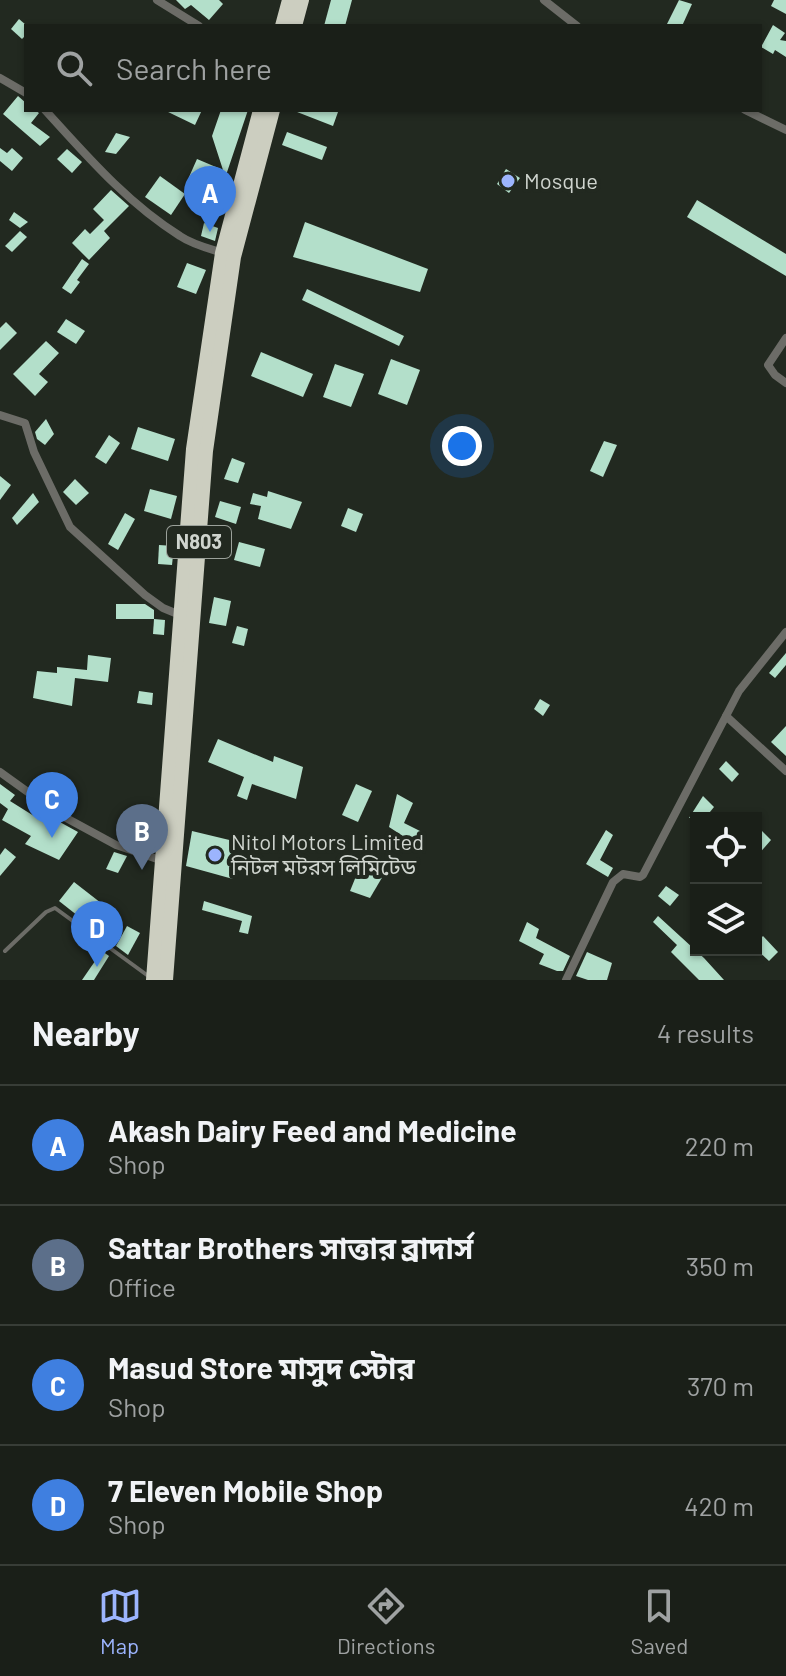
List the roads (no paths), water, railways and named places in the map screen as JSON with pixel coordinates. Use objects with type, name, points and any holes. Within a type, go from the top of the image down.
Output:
[{"type":"highway","points":[[283,24],[289,0]]},
{"type":"highway","points":[[296,24],[302,0]]},
{"type":"highway","name":"N803","points":[[179,722],[180,615],[200,450],[228,255],[252,163],[260,112]]},
{"type":"highway","name":"N803","points":[[252,163],[272,112]]},
{"type":"highway","name":"N803","points":[[166,980],[170,861],[200,450]]},
{"type":"highway","name":"N803","points":[[153,980],[170,861]]},
{"type":"street","points":[[157,0],[196,24]]},
{"type":"street","points":[[544,0],[574,24]]},
{"type":"street","points":[[0,78],[24,92]]},
{"type":"street","points":[[47,112],[87,158],[150,215],[182,238],[228,255]]},
{"type":"street","points":[[750,112],[786,130]]},
{"type":"street","points":[[786,338],[768,365],[786,383]]},
{"type":"street","points":[[0,415],[25,423],[34,452],[70,527],[145,595],[180,615]]},
{"type":"street","points":[[566,980],[613,882],[623,874],[643,875],[739,691],[786,632]]},
{"type":"street","points":[[726,716],[786,771]]},
{"type":"street","points":[[0,772],[57,813],[104,838],[170,861]]},
{"type":"lane","points":[[5,951],[46,912],[55,908],[153,980]]},
{"type":"place","name":"Mosque","points":[[508,181]]},
{"type":"place","name":"Akash Dairy Feed and Medicine","points":[[210,232]]},
{"type":"place","name":"Masud Store মাসুদ স্টোর","points":[[52,838]]},
{"type":"place","name":"Nitol Motors Limited নিটল মটরস লিমিটেড","points":[[215,855]]},
{"type":"place","name":"Sattar Brothers সাত্তার ব্রাদার্স","points":[[142,870]]},
{"type":"place","name":"7 Eleven Mobile Shop","points":[[97,967]]}]
